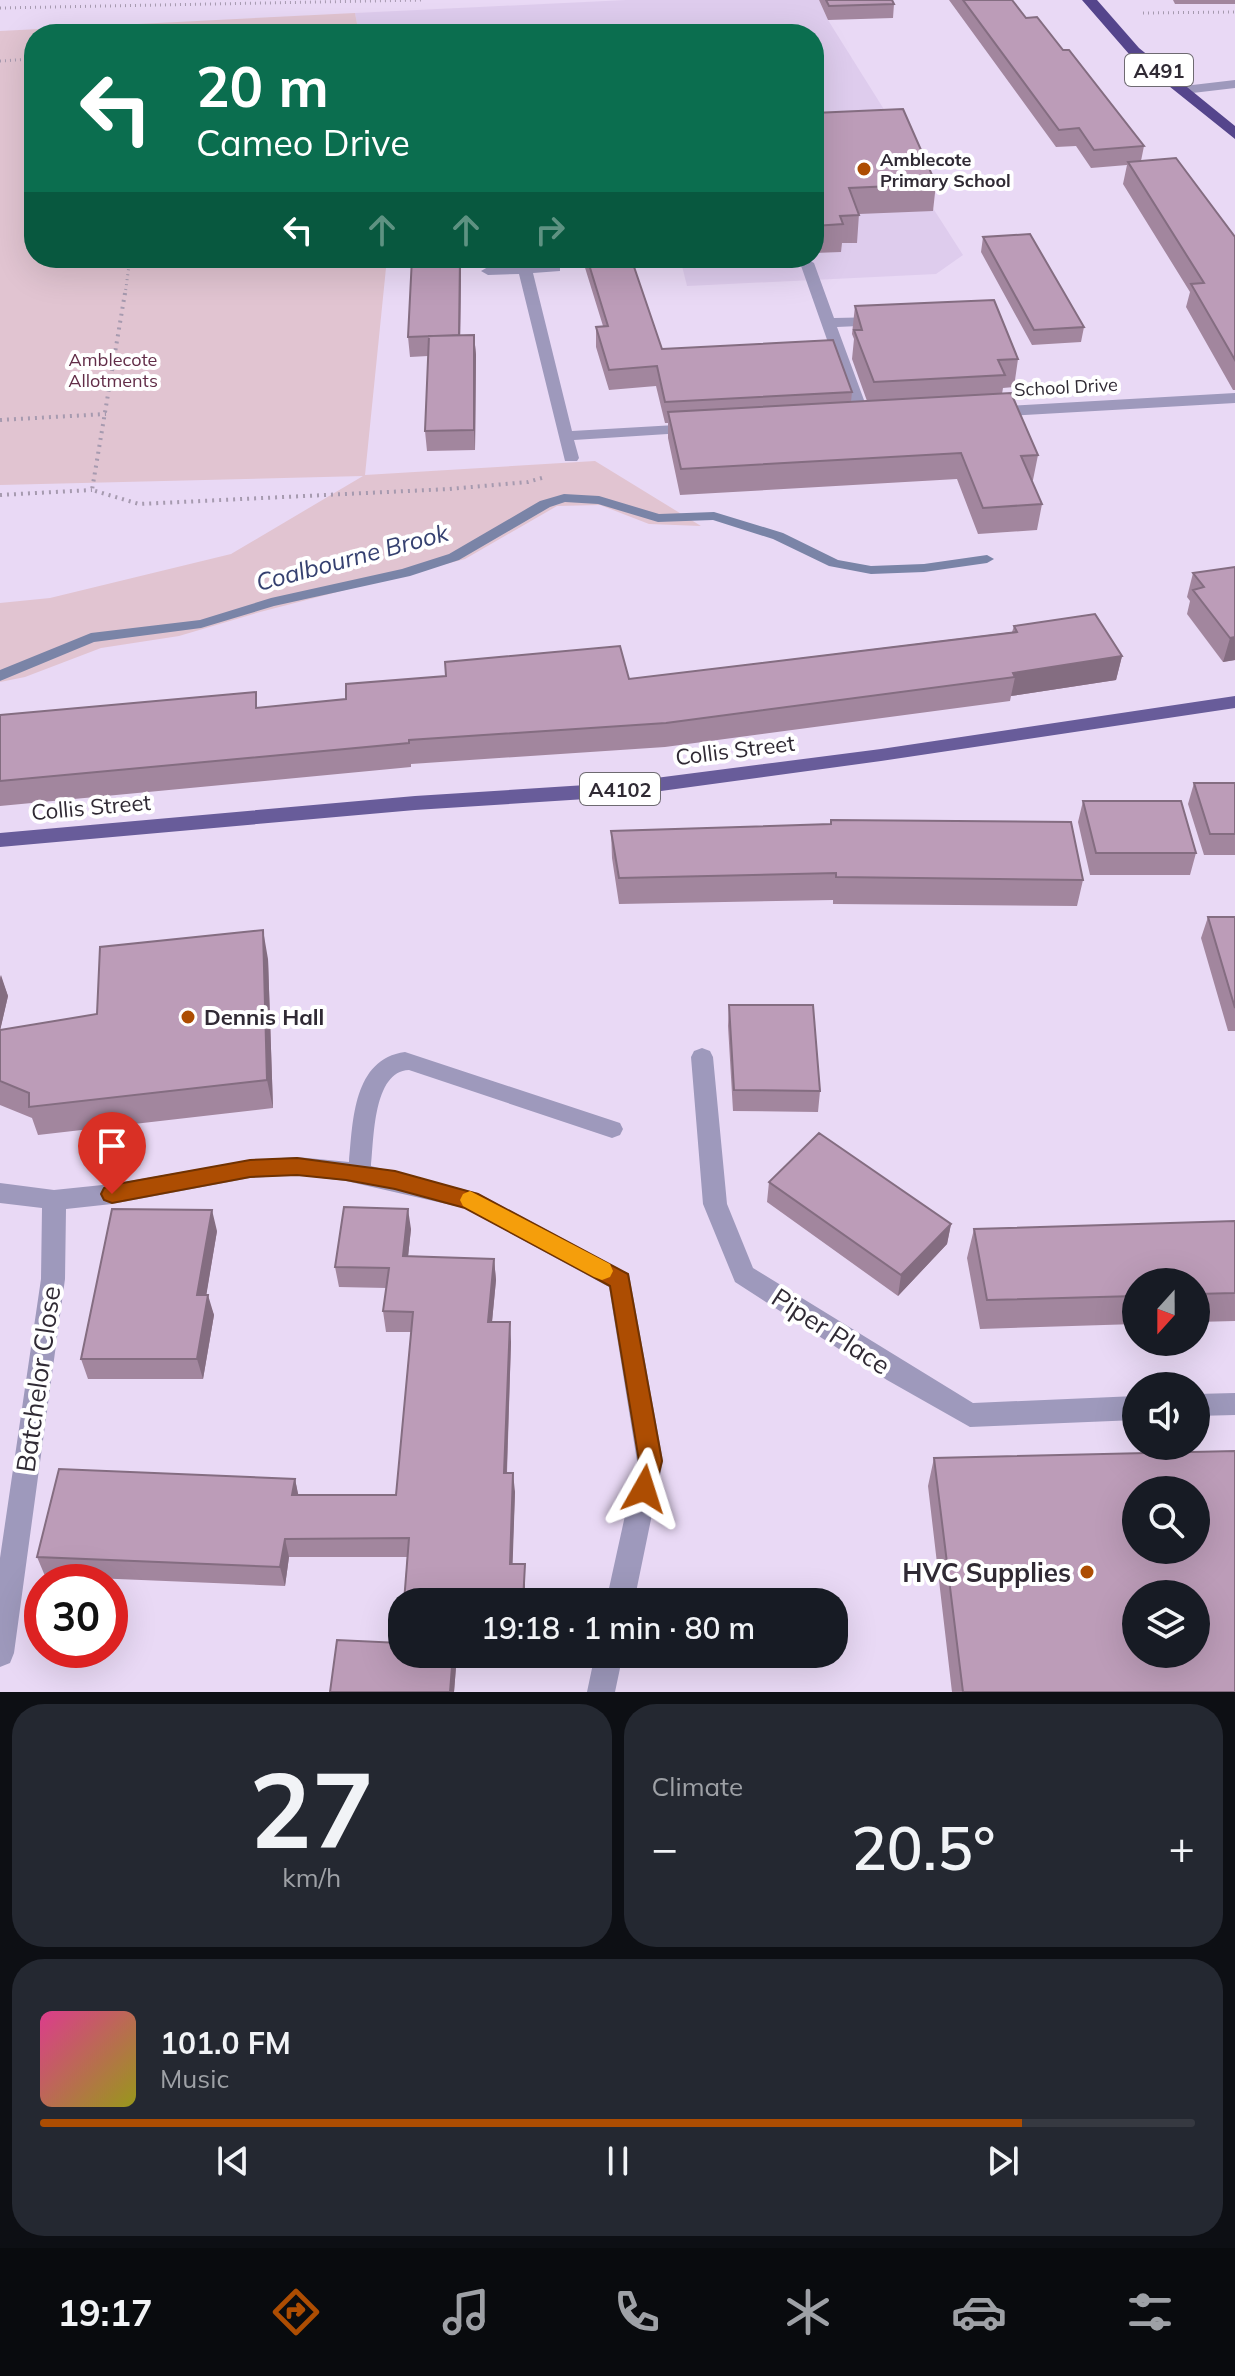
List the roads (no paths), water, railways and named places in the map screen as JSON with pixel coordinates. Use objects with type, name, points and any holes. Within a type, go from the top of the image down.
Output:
[{"type":"highway","name":"A491","points":[[1089,0],[1134,51],[1235,134]]},
{"type":"main road","name":"Collis Street","points":[[0,840],[415,803],[617,790],[881,755],[1235,702]]},
{"type":"street","points":[[1184,90],[1235,84]]},
{"type":"street","points":[[488,271],[555,268]]},
{"type":"street","points":[[809,268],[863,419]]},
{"type":"street","points":[[525,270],[571,458]]},
{"type":"street","points":[[828,323],[902,320]]},
{"type":"street","name":"School Drive","points":[[971,413],[1235,398]]},
{"type":"street","points":[[565,436],[706,428]]},
{"type":"street","name":"Piper Place","points":[[702,1057],[715,1204],[744,1275],[896,1372],[970,1415],[1122,1409]]},
{"type":"street","points":[[359,1174],[367,1116],[379,1074],[393,1062],[409,1061],[612,1129]]},
{"type":"street","points":[[0,1193],[54,1200],[112,1194],[250,1169],[297,1166],[359,1174],[470,1200],[620,1281],[650,1461],[623,1588]]},
{"type":"street","name":"Batchelor Close","points":[[0,1653],[53,1279],[54,1200]]},
{"type":"street","points":[[1210,1405],[1235,1404]]},
{"type":"street","points":[[601,1692],[606,1668]]},
{"type":"waterway","name":"Coalbourne Brook","points":[[0,676],[91,638],[201,624],[271,602],[405,573],[454,557],[545,504],[564,498],[599,500],[658,518],[714,516],[778,536],[834,563],[871,570],[924,568],[987,559]]},
{"type":"place","name":"Amblecote Primary School","points":[[864,169]]},
{"type":"place","name":"Dennis Hall","points":[[188,1017]]},
{"type":"place","name":"HVC Supplies","points":[[1087,1572]]},
{"type":"park label","name":"Amblecote Allotments","points":[[113,369]]}]
